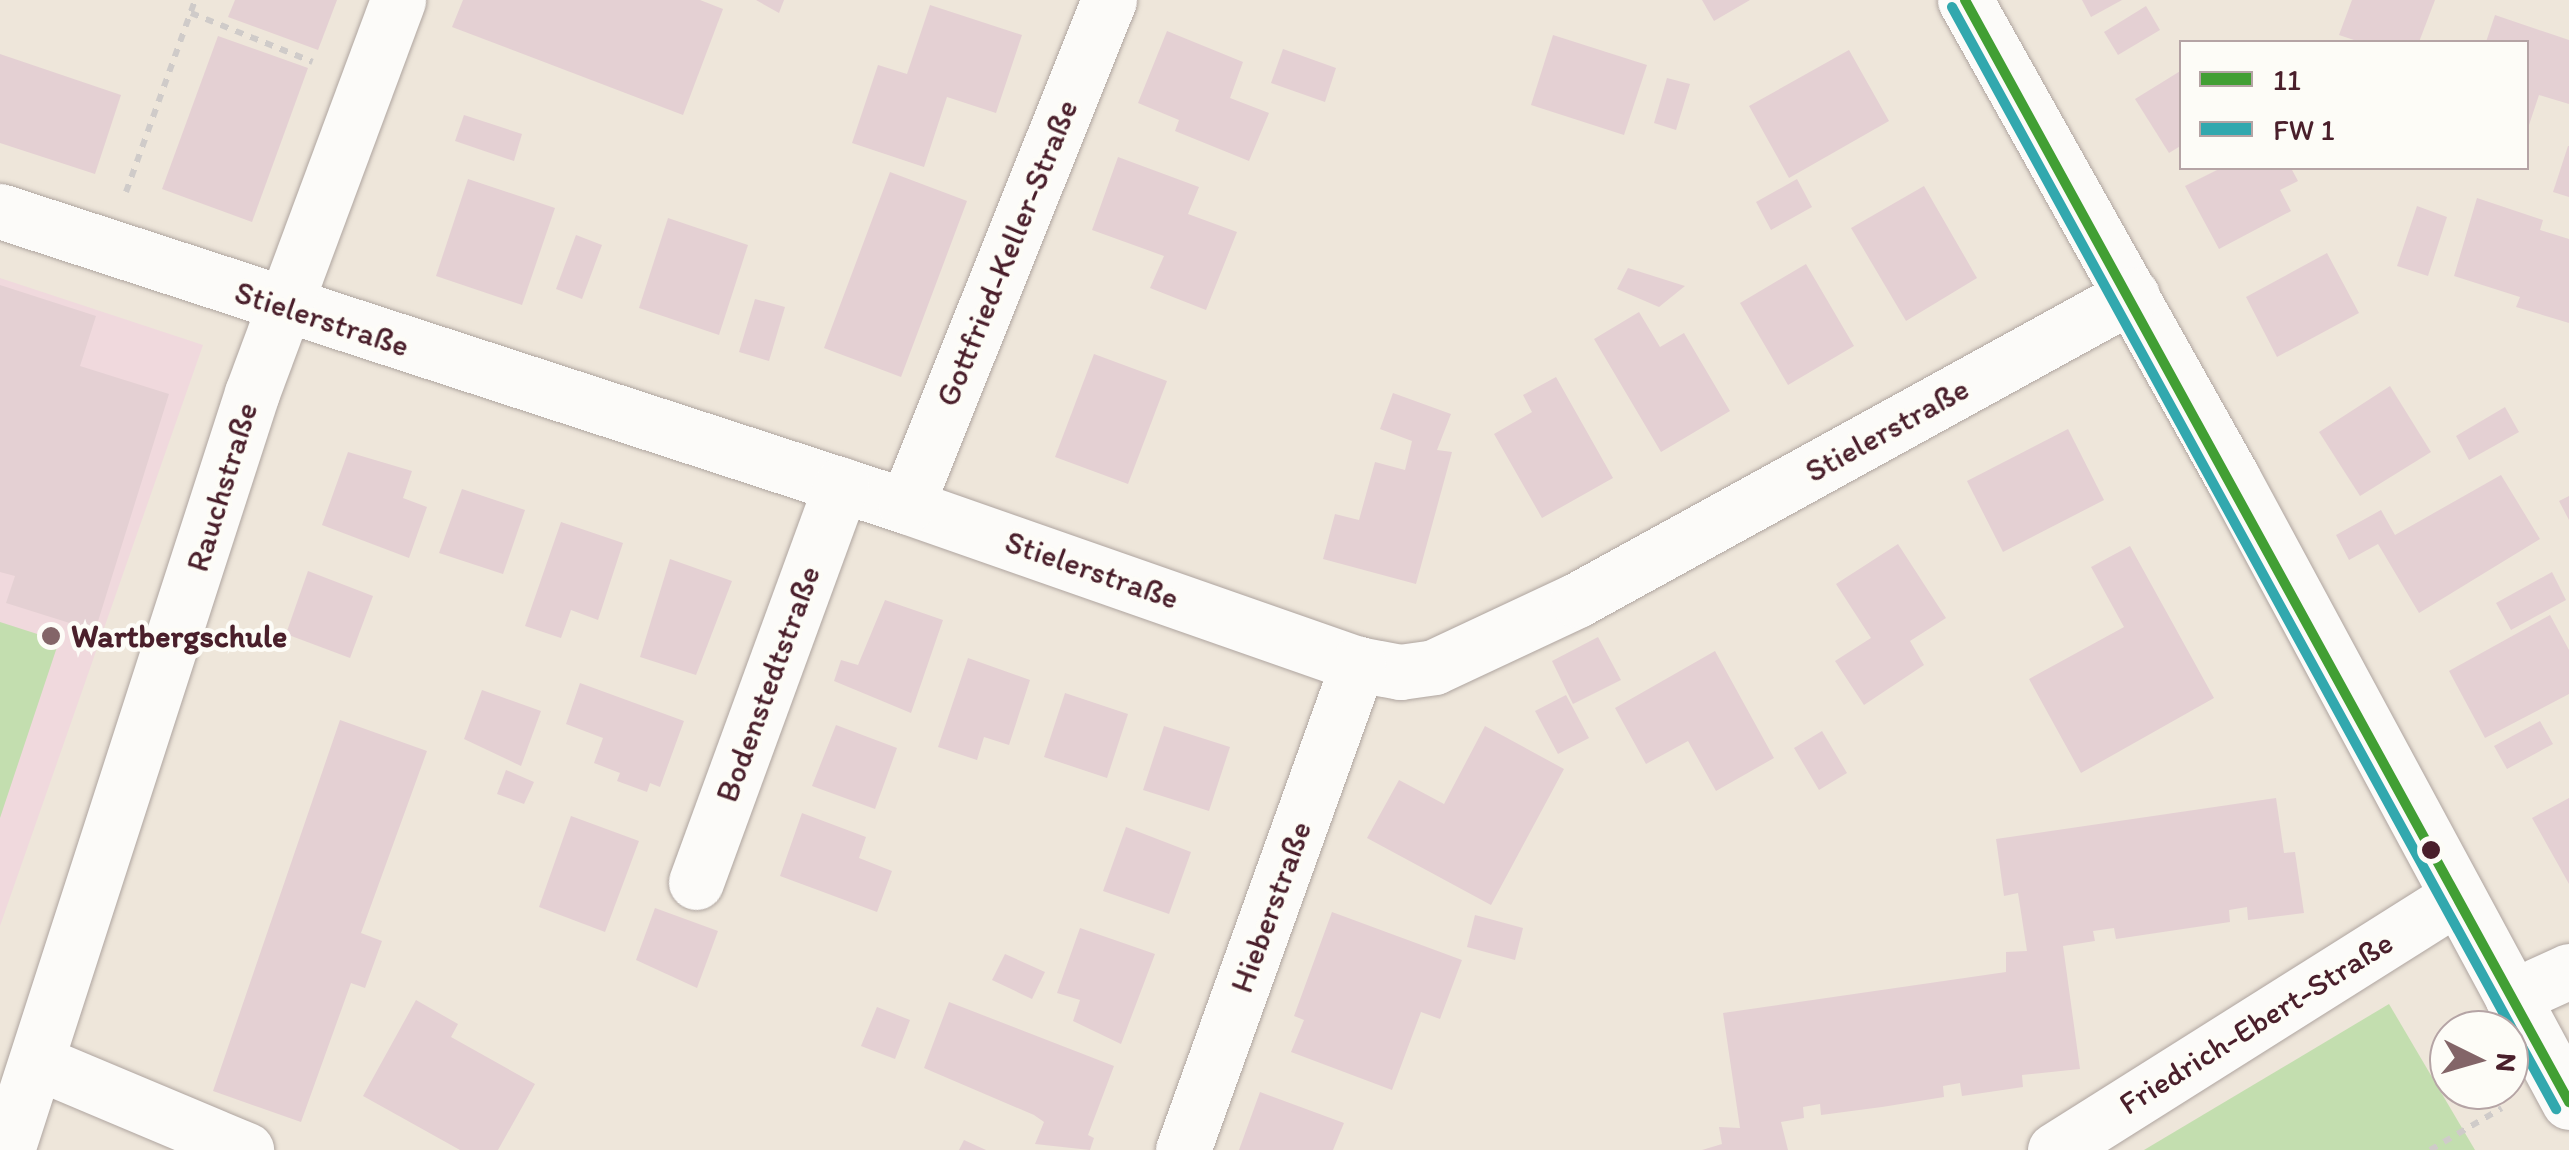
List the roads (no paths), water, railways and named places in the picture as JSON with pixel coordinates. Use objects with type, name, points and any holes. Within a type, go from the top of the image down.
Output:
[{"type":"street","name":"Rauchstraße","points":[[7,1150],[282,306],[398,0]]},
{"type":"street","name":"Gottfried-Keller-Straße","points":[[906,506],[1110,0]]},
{"type":"street","points":[[1965,0],[2132,296],[2564,1091]]},
{"type":"street","name":"Stielerstraße","points":[[0,211],[282,306],[906,506],[1358,664],[1400,672],[1434,667],[1559,609],[2132,296]]},
{"type":"street","name":"Bodenstedtstraße","points":[[696,882],[840,485]]},
{"type":"street","name":"Hieberstraße","points":[[1183,1150],[1358,664]]},
{"type":"street","name":"Friedrich-Ebert-Straße","points":[[2055,1150],[2458,896]]},
{"type":"street","points":[[2512,997],[2569,971]]},
{"type":"street","points":[[37,1062],[246,1150]]},
{"type":"place","name":"Wartbergschule","points":[[51,636]]}]
